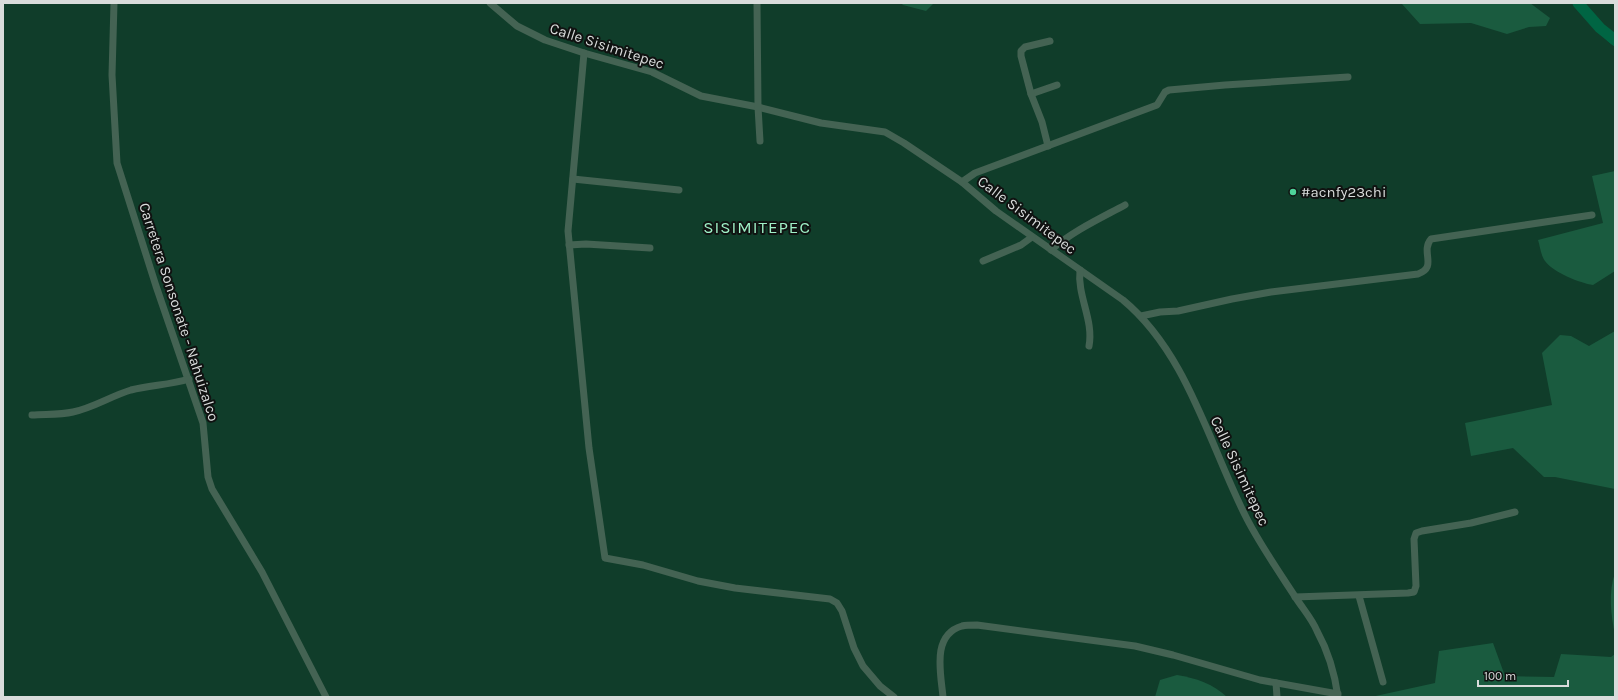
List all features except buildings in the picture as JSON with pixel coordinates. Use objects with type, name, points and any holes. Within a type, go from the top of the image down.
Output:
[{"type":"street","name":"Carretera Sonsonate - Nahuizalco","points":[[114,3],[112,75],[117,163],[156,286],[203,423],[208,477],[212,489],[262,572],[326,697]]},
{"type":"street","name":"Calle Sisimitepec","points":[[490,3],[522,29],[545,40],[584,53],[652,72],[701,96],[758,107],[821,123],[885,132],[962,182],[996,211],[1123,300],[1141,316],[1174,361],[1188,388],[1247,519],[1267,554],[1317,631],[1325,648],[1338,695]]},
{"type":"street","points":[[757,3],[758,107],[760,141]]},
{"type":"street","points":[[1048,146],[1042,122],[1031,94],[1020,56],[1021,51],[1025,48],[1050,41]]},
{"type":"street","points":[[584,53],[568,231],[590,462],[605,558],[643,565],[698,581],[735,588],[830,599],[837,603],[842,611],[854,648],[863,666],[880,686],[894,697]]},
{"type":"street","points":[[962,182],[975,173],[1157,105],[1165,92],[1169,90],[1225,84],[1348,77]]},
{"type":"street","points":[[1031,94],[1057,84]]},
{"type":"street","points":[[573,179],[679,190]]},
{"type":"street","points":[[1051,250],[1063,240],[1081,229],[1125,205]]},
{"type":"street","points":[[1141,316],[1160,312],[1178,312],[1232,299],[1271,292],[1418,274],[1424,272],[1428,267],[1428,243],[1431,239],[1592,215]]},
{"type":"street","points":[[983,261],[1021,245],[1032,237]]},
{"type":"street","points":[[569,245],[586,244],[650,248]]},
{"type":"street","points":[[1080,270],[1080,285],[1091,335],[1089,346]]},
{"type":"street","points":[[32,415],[72,412],[132,390],[189,379]]},
{"type":"street","points":[[1296,597],[1359,596],[1414,592],[1416,586],[1414,539],[1416,533],[1471,523],[1515,512]]},
{"type":"street","points":[[1359,596],[1384,682]]},
{"type":"street","points":[[943,697],[940,660],[942,644],[950,632],[962,626],[977,625],[1135,646],[1276,683],[1338,695]]},
{"type":"street","points":[[1276,683],[1277,697]]},
{"type":"shaded area","points":[[3,3],[1615,3],[1615,697],[3,697]]},
{"type":"shaded area","points":[[901,3],[934,3],[926,11],[903,5]]},
{"type":"shaded area","points":[[1396,3],[1530,3],[1550,18],[1546,26],[1529,27],[1507,34],[1471,23],[1420,24],[1402,4]]},
{"type":"shaded area","points":[[1593,21],[1615,34],[1615,47],[1602,36]]},
{"type":"shaded area","points":[[1615,171],[1615,271],[1593,285],[1574,280],[1554,270],[1545,261],[1542,256],[1538,240],[1603,223],[1592,176]]},
{"type":"shaded area","points":[[1615,331],[1615,489],[1555,477],[1544,477],[1513,448],[1471,456],[1465,423],[1552,405],[1542,353],[1560,335],[1571,336],[1589,346]]},
{"type":"shaded area","points":[[1615,573],[1615,635],[1611,612],[1611,588]]},
{"type":"shaded area","points":[[1493,643],[1505,676],[1554,677],[1561,654],[1611,657],[1615,654],[1615,697],[1371,697],[1435,683],[1439,651]]},
{"type":"shaded area","points":[[1177,675],[1204,682],[1216,688],[1227,697],[1155,697],[1160,680]]},
{"type":"waterway","points":[[1578,3],[1600,28],[1615,40]]},
{"type":"place","name":"#acnfy23chi","points":[[1293,192]]},
{"type":"district","name":"SISIMITEPEC","points":[[757,227]]}]
